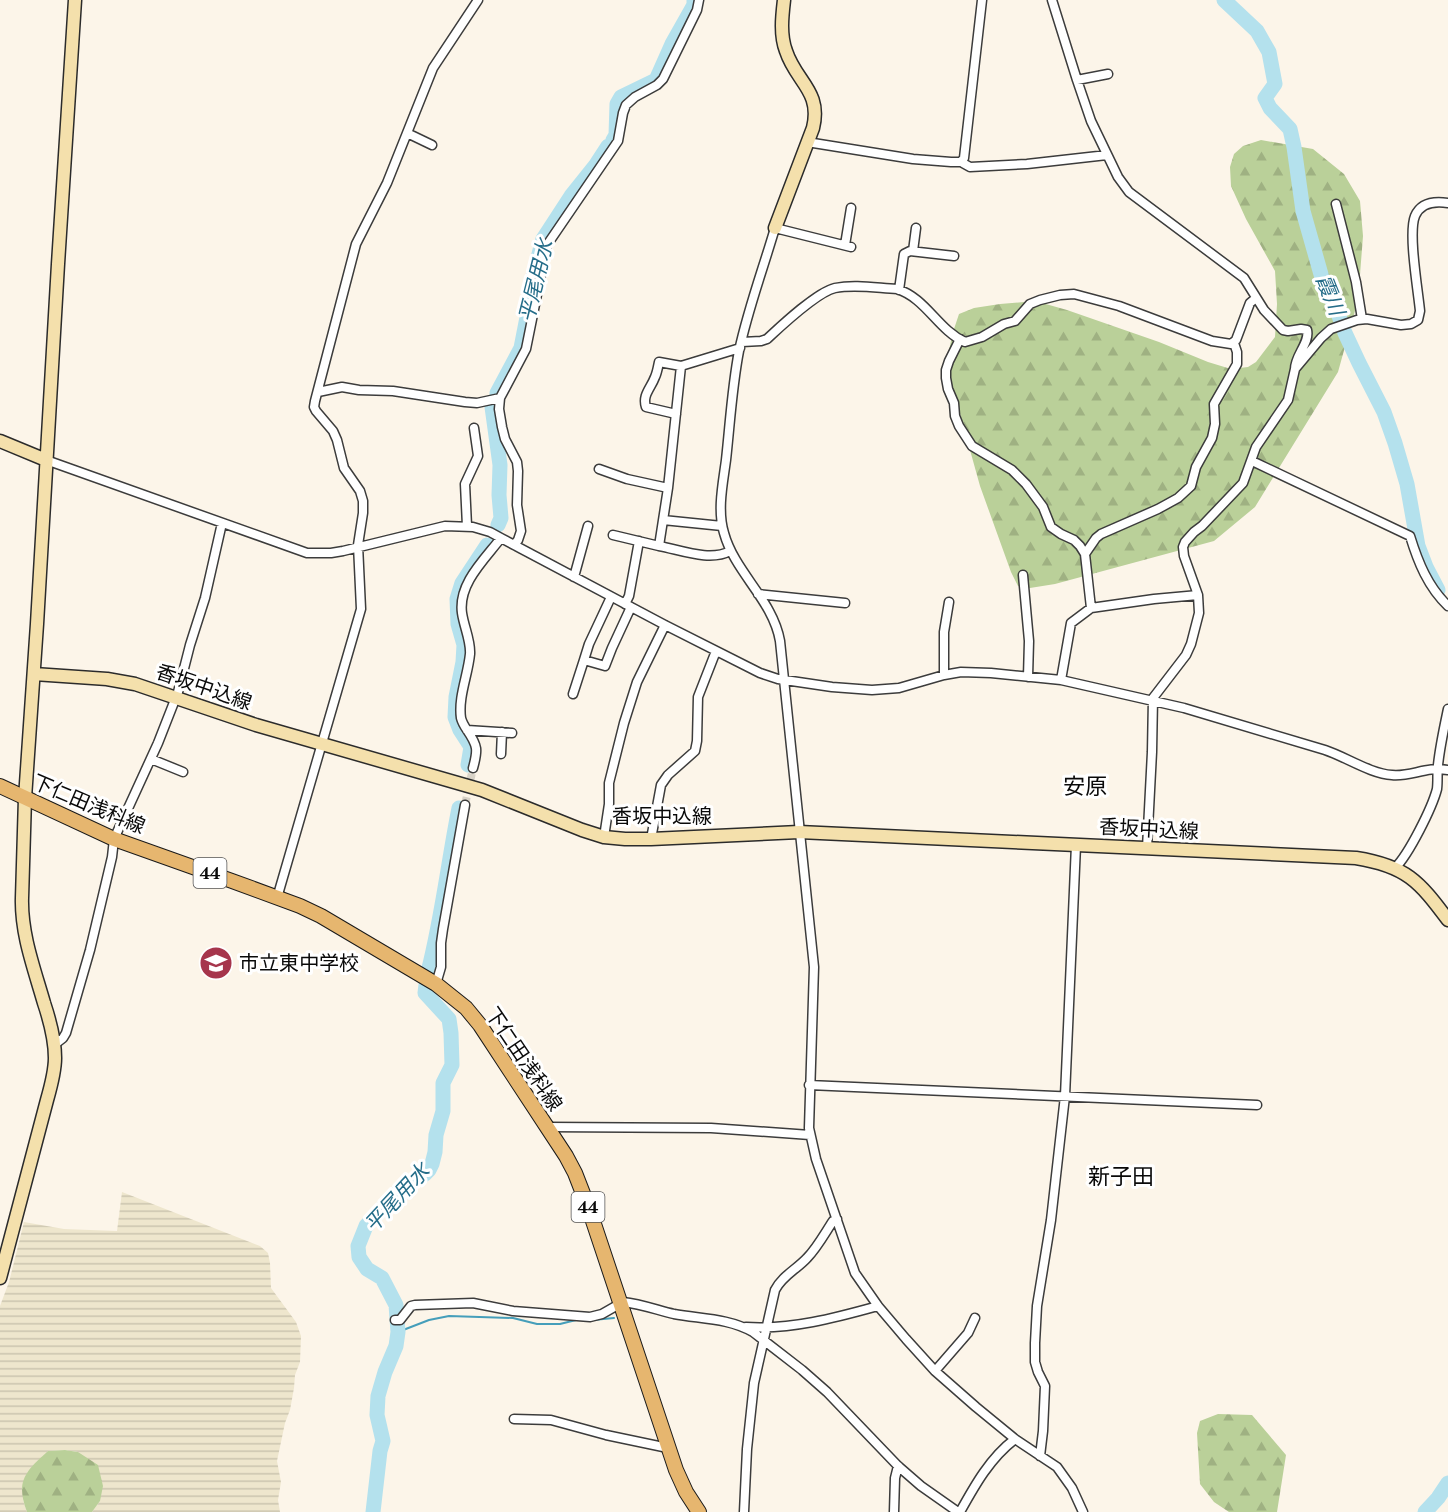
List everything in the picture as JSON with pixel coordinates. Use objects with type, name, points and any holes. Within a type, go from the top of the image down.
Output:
[{"type":"main road","points":[[0,1278],[51,1085],[55,1059],[48,1015],[25,936],[21,912],[25,798],[75,0]]},
{"type":"main road","points":[[776,228],[815,120],[815,105],[810,92],[796,73],[786,53],[782,32],[784,0]]},
{"type":"main road","points":[[0,441],[46,460]]},
{"type":"main road","name":"香坂中込線","points":[[34,674],[90,678],[149,688],[256,725],[482,790],[604,837],[651,839],[799,832],[1356,858],[1395,868],[1415,881],[1448,920]]},
{"type":"main road","name":"下仁田浅科線","points":[[0,786],[114,839],[321,916],[436,984],[465,1008],[480,1025],[566,1156],[582,1188],[668,1448],[686,1492],[699,1512]]},
{"type":"street","points":[[277,898],[360,615],[359,548],[363,501],[360,491],[344,468],[333,431],[314,406],[356,244],[387,183],[433,68],[478,0]]},
{"type":"street","points":[[514,545],[520,531],[517,505],[518,471],[517,462],[505,440],[499,409],[500,398],[525,349],[547,244],[618,141],[623,113],[627,105],[634,97],[657,85],[663,79],[697,10],[699,0]]},
{"type":"street","points":[[961,162],[966,147],[982,0]]},
{"type":"street","points":[[1052,0],[1091,121],[1123,185],[1129,192],[1244,278],[1264,310],[1283,330],[1307,330],[1308,337],[1296,359],[1288,400],[1256,447],[1243,483],[1189,537],[1183,548],[1198,595],[1199,613],[1191,644],[1180,664],[1153,700],[1147,848]]},
{"type":"street","points":[[1077,80],[1108,74]]},
{"type":"street","points":[[407,134],[432,145]]},
{"type":"street","points":[[807,142],[913,159],[961,162],[970,167],[1027,164],[1107,155]]},
{"type":"street","points":[[1295,369],[1331,329],[1348,322],[1362,319],[1401,325],[1411,324],[1418,320],[1420,311],[1413,238],[1414,220],[1418,211],[1426,204],[1448,203]]},
{"type":"street","points":[[1336,204],[1356,282],[1362,319]]},
{"type":"street","points":[[851,207],[848,246],[776,228],[735,372],[722,498],[722,526],[730,551],[774,620],[780,641],[814,967],[809,1085],[810,1135],[855,1273],[878,1306],[935,1371],[1015,1439],[1057,1467],[1072,1488],[1083,1512]]},
{"type":"street","points":[[913,251],[916,228]]},
{"type":"street","points":[[899,290],[904,254],[913,251],[954,256]]},
{"type":"street","points":[[676,414],[646,407],[645,397],[655,378],[659,362],[681,366],[741,345],[767,339],[786,321],[829,290],[852,287],[899,290],[916,299],[949,331],[965,342],[982,337],[1004,324],[1015,321],[1030,304],[1060,295],[1074,294],[1119,306],[1212,341],[1224,344],[1234,343]]},
{"type":"street","points":[[1085,554],[1101,534],[1158,509],[1178,498],[1191,486],[1196,467],[1212,438],[1215,424],[1214,404],[1238,364],[1234,343],[1250,303],[1257,298]]},
{"type":"street","points":[[960,339],[949,361],[946,378],[954,403],[955,416],[966,439],[972,446],[1012,470],[1043,507],[1051,527],[1074,540],[1085,554],[1091,608]]},
{"type":"street","points":[[659,546],[668,488],[681,366]]},
{"type":"street","points":[[318,392],[342,387],[393,391],[477,403],[500,398]]},
{"type":"street","points":[[467,526],[465,484],[478,456],[474,428]]},
{"type":"street","points":[[46,460],[306,553],[331,553],[359,548],[445,526],[467,526],[490,532],[664,625],[760,673],[784,680],[849,689],[879,690],[899,688],[944,675],[975,672],[1061,680],[1153,700],[1325,750],[1388,775],[1396,776],[1422,770],[1448,770]]},
{"type":"street","points":[[1252,461],[1410,536],[1429,584],[1448,606]]},
{"type":"street","points":[[599,469],[627,479],[668,488]]},
{"type":"street","points":[[663,520],[722,526]]},
{"type":"street","points":[[54,1045],[66,1033],[90,950],[112,857],[114,839],[176,698],[205,598],[222,523]]},
{"type":"street","points":[[573,577],[588,526]]},
{"type":"street","points":[[613,535],[711,556],[730,551]]},
{"type":"street","points":[[473,768],[476,744],[461,718],[470,652],[462,606],[463,595],[470,579],[501,538]]},
{"type":"street","points":[[584,660],[605,666],[628,605],[639,541]]},
{"type":"street","points":[[1023,575],[1029,641],[1028,676]]},
{"type":"street","points":[[758,594],[845,603]]},
{"type":"street","points":[[1061,680],[1071,623],[1091,608],[1198,595]]},
{"type":"street","points":[[573,694],[589,644],[612,597]]},
{"type":"street","points":[[944,675],[945,632],[949,602]]},
{"type":"street","points":[[604,837],[609,804],[609,783],[624,723],[637,682],[664,625]]},
{"type":"street","points":[[651,839],[661,785],[668,775],[691,755],[696,746],[698,697],[716,651]]},
{"type":"street","points":[[1395,868],[1402,862],[1427,814],[1436,790],[1448,709]]},
{"type":"street","points":[[467,730],[507,733],[501,754]]},
{"type":"street","points":[[151,759],[183,772]]},
{"type":"street","points":[[436,984],[441,967],[442,929],[465,806]]},
{"type":"street","points":[[1040,1456],[1045,1386],[1035,1362],[1037,1306],[1051,1220],[1065,1096],[1076,845]]},
{"type":"street","points":[[809,1085],[1257,1105]]},
{"type":"street","points":[[546,1127],[711,1128],[810,1135]]},
{"type":"street","points":[[744,1512],[747,1449],[754,1383],[777,1286],[807,1258],[833,1221],[837,1219]]},
{"type":"street","points":[[397,1320],[415,1305],[473,1304],[513,1311],[590,1317],[602,1314],[626,1302],[674,1314],[767,1328],[823,1320],[878,1306]]},
{"type":"street","points":[[935,1371],[968,1333],[975,1318]]},
{"type":"street","points":[[742,1326],[802,1370],[827,1392],[898,1466],[921,1486],[959,1512],[987,1468],[1015,1439]]},
{"type":"street","points":[[514,1419],[551,1420],[668,1448]]},
{"type":"street","points":[[894,1512],[895,1478],[898,1466]]},
{"type":"shaded area","points":[[122,1192],[260,1246],[268,1253],[271,1288],[296,1322],[301,1336],[300,1362],[295,1375],[290,1410],[277,1461],[281,1482],[278,1500],[280,1512],[92,1512],[100,1501],[78,1452],[65,1450],[48,1451],[23,1500],[27,1512],[0,1512],[0,1306],[9,1282],[24,1222],[64,1229],[117,1231]]},
{"type":"green space","points":[[1261,140],[1313,149],[1344,174],[1360,201],[1363,236],[1358,300],[1338,372],[1255,507],[1214,541],[1055,584],[1030,588],[1018,586],[980,486],[950,378],[949,350],[959,314],[974,308],[1035,301],[1159,342],[1208,362],[1231,369],[1248,367],[1256,362],[1275,337],[1277,304],[1275,271],[1246,219],[1231,186],[1230,167],[1234,154],[1243,146]]},
{"type":"green space","points":[[1218,1414],[1252,1415],[1286,1455],[1277,1512],[1229,1512],[1214,1502],[1200,1484],[1197,1433],[1200,1421]]},
{"type":"green space","points":[[48,1451],[78,1452],[98,1465],[103,1486],[100,1501],[92,1512],[27,1512],[22,1492],[25,1477]]},
{"type":"waterway","name":"平尾用水","points":[[613,140],[616,135],[617,104],[621,97],[656,80],[672,44],[694,5],[694,0]]},
{"type":"waterway","name":"霞川","points":[[1224,0],[1257,31],[1269,52],[1275,84],[1265,98],[1270,108],[1290,129],[1303,211],[1324,285],[1384,412],[1407,484],[1418,546],[1438,590]]},
{"type":"waterway","name":"平尾用水","points":[[497,393],[521,348],[534,273],[543,239],[608,146]]},
{"type":"waterway","name":"平尾用水","points":[[492,407],[500,465],[501,518],[498,525]]},
{"type":"waterway","name":"平尾用水","points":[[468,765],[471,747],[455,717],[464,645],[458,624],[457,599],[462,583],[487,545]]},
{"type":"waterway","name":"平尾用水","points":[[428,972],[459,808]]},
{"type":"waterway","name":"平尾用水","points":[[373,1512],[383,1441],[377,1415],[378,1396],[396,1346],[398,1332],[396,1305],[382,1278],[367,1269],[359,1257],[358,1246],[366,1226],[396,1194],[425,1174],[432,1164],[436,1135],[443,1111],[443,1083],[452,1065],[451,1033],[449,1019],[425,993],[426,985]]},
{"type":"waterway","points":[[398,1332],[429,1320],[449,1316],[513,1318],[537,1324],[560,1324],[576,1320]]},
{"type":"waterway","points":[[593,1320],[614,1318]]},
{"type":"waterway","name":"霞川","points":[[1425,1512],[1448,1483]]},
{"type":"tunnel","points":[[465,805],[473,768]]},
{"type":"place","name":"市立東中学校","points":[[216,963]]},
{"type":"district","name":"安原","points":[[1085,786]]},
{"type":"district","name":"新子田","points":[[1121,1176]]}]
